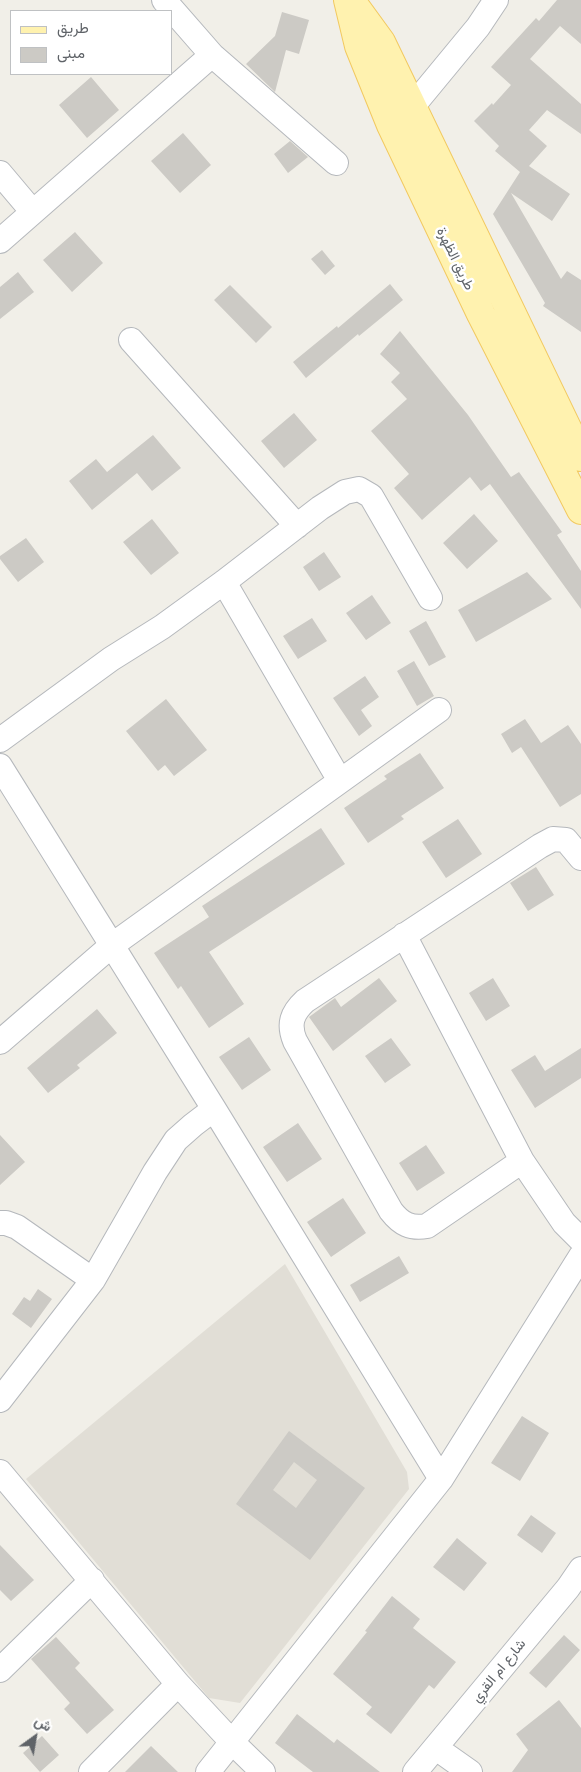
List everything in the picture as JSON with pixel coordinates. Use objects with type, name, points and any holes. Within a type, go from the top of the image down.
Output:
[{"type":"main road","name":"طريق الظهرة","points":[[350,0],[381,42],[581,456]]},
{"type":"main road","name":"طريق الظهرة","points":[[350,0],[359,46],[391,124],[481,314],[581,510]]},
{"type":"street","points":[[164,0],[212,55],[336,164]]},
{"type":"street","points":[[391,124],[412,107],[478,27],[496,0]]},
{"type":"street","points":[[0,241],[212,55]]},
{"type":"street","points":[[0,173],[32,211]]},
{"type":"street","points":[[131,340],[297,526]]},
{"type":"street","points":[[0,740],[111,660],[162,627],[320,508],[345,492],[359,489],[371,496],[430,598]]},
{"type":"street","points":[[224,582],[340,781]]},
{"type":"street","points":[[0,1042],[112,946],[439,710]]},
{"type":"street","points":[[0,766],[214,1109],[441,1479]]},
{"type":"street","points":[[522,1161],[427,1226],[416,1228],[403,1224],[391,1211],[295,1040],[291,1030],[292,1019],[297,1008],[305,1001],[520,858],[553,839],[566,840],[581,858]]},
{"type":"street","points":[[404,935],[522,1161],[564,1223],[581,1240]]},
{"type":"street","points":[[0,1400],[93,1280],[155,1172],[176,1140],[214,1109]]},
{"type":"street","points":[[0,1223],[16,1227],[93,1280]]},
{"type":"street","points":[[208,1772],[441,1479],[581,1256]]},
{"type":"street","points":[[0,1472],[178,1684],[263,1772]]},
{"type":"street","points":[[0,1670],[92,1580]]},
{"type":"street","name":"شارع ام القري","points":[[415,1772],[577,1584]]},
{"type":"street","points":[[91,1772],[178,1684]]},
{"type":"street","points":[[436,1748],[470,1772]]},
{"type":"shaded area","points":[[285,1264],[407,1472],[409,1489],[240,1703],[209,1698],[26,1479]]},
{"type":"building","points":[[557,0],[581,0],[581,44],[560,26],[530,59],[581,104],[581,134],[547,110],[529,130],[547,146],[529,166],[570,194],[552,221],[511,193],[561,279],[567,271],[581,280],[581,332],[543,306],[545,303],[493,214],[520,172],[495,151],[499,146],[474,121],[492,103],[493,105],[511,85],[491,67],[536,18],[539,21]]},
{"type":"building","points":[[282,12],[309,20],[299,54],[286,50],[275,92],[246,64],[275,36]]},
{"type":"building","points":[[91,77],[119,110],[87,138],[59,105]]},
{"type":"building","points":[[183,133],[211,165],[180,193],[151,161]]},
{"type":"building","points":[[290,141],[308,157],[288,173],[274,154]]},
{"type":"building","points":[[75,232],[103,263],[72,292],[43,260]]},
{"type":"building","points":[[322,250],[335,266],[325,275],[311,259]]},
{"type":"building","points":[[18,272],[34,292],[0,319],[0,287]]},
{"type":"building","points":[[390,284],[403,300],[359,336],[358,334],[306,378],[293,362],[337,326],[338,328]]},
{"type":"building","points":[[230,285],[272,327],[256,343],[214,300]]},
{"type":"building","points":[[400,331],[468,415],[511,477],[519,472],[562,532],[557,535],[581,571],[581,609],[490,484],[481,491],[470,477],[422,520],[394,488],[409,474],[371,431],[407,399],[391,382],[400,373],[380,354]]},
{"type":"building","points":[[294,413],[317,440],[284,468],[261,441]]},
{"type":"building","points":[[153,435],[181,468],[152,491],[137,473],[92,510],[69,481],[96,459],[107,472]]},
{"type":"building","points":[[474,514],[498,541],[467,569],[443,543]]},
{"type":"building","points":[[152,519],[179,553],[151,575],[123,542]]},
{"type":"building","points":[[26,538],[44,562],[18,582],[0,559],[0,556]]},
{"type":"building","points":[[324,552],[341,577],[319,591],[303,567]]},
{"type":"building","points":[[527,572],[552,599],[476,642],[458,610]]},
{"type":"building","points":[[372,595],[391,623],[366,640],[346,613]]},
{"type":"building","points":[[312,618],[327,641],[298,659],[283,636]]},
{"type":"building","points":[[426,621],[446,657],[429,666],[409,631]]},
{"type":"building","points":[[414,661],[434,696],[417,706],[397,671]]},
{"type":"building","points":[[365,676],[379,697],[361,710],[372,726],[359,736],[333,698]]},
{"type":"building","points":[[166,699],[207,750],[174,776],[165,765],[158,771],[126,731]]},
{"type":"building","points":[[525,719],[541,743],[568,725],[581,744],[581,794],[560,807],[521,747],[512,753],[501,734]]},
{"type":"building","points":[[420,753],[444,788],[401,816],[404,819],[368,843],[344,808],[387,779],[384,776]]},
{"type":"building","points":[[458,819],[482,854],[446,878],[422,842]]},
{"type":"building","points":[[321,828],[345,864],[209,952],[244,1004],[209,1028],[181,986],[178,989],[154,953],[209,917],[202,906]]},
{"type":"building","points":[[536,867],[554,895],[528,911],[510,883]]},
{"type":"building","points":[[379,978],[397,1001],[333,1051],[309,1017],[335,998],[341,1007]]},
{"type":"building","points":[[493,978],[510,1006],[486,1021],[469,993]]},
{"type":"building","points":[[97,1009],[117,1033],[77,1065],[80,1068],[48,1093],[27,1068]]},
{"type":"building","points":[[249,1037],[271,1070],[242,1090],[219,1057]]},
{"type":"building","points":[[391,1038],[411,1065],[385,1083],[365,1056]]},
{"type":"building","points":[[581,1048],[581,1078],[535,1108],[511,1070],[535,1055],[545,1071]]},
{"type":"building","points":[[298,1123],[322,1159],[287,1182],[263,1147]]},
{"type":"building","points":[[0,1135],[25,1162],[0,1185]]},
{"type":"building","points":[[426,1145],[445,1173],[417,1191],[399,1163]]},
{"type":"building","points":[[343,1198],[366,1233],[331,1257],[307,1222]]},
{"type":"building","points":[[399,1256],[409,1273],[360,1302],[350,1285]]},
{"type":"building","points":[[38,1289],[52,1299],[31,1328],[12,1314],[24,1297],[30,1301]]},
{"type":"building","points":[[522,1416],[549,1433],[520,1481],[491,1463]]},
{"type":"building","points":[[289,1431],[365,1488],[310,1560],[236,1504]],"holes":[[[294,1462],[317,1480],[296,1508],[273,1490]]]},
{"type":"building","points":[[531,1515],[556,1533],[542,1553],[517,1535]]},
{"type":"building","points":[[457,1538],[487,1563],[464,1591],[433,1567]]},
{"type":"building","points":[[0,1545],[34,1580],[11,1601],[0,1590]]},
{"type":"building","points":[[392,1596],[420,1619],[413,1628],[456,1662],[434,1689],[429,1685],[391,1734],[366,1714],[372,1707],[333,1674],[367,1632],[365,1631]]},
{"type":"building","points":[[564,1635],[580,1650],[546,1688],[529,1673]]},
{"type":"building","points":[[56,1637],[80,1663],[75,1668],[114,1710],[87,1734],[64,1709],[70,1703],[31,1659]]},
{"type":"building","points":[[559,1700],[581,1728],[581,1772],[512,1772],[528,1750],[516,1734]]},
{"type":"building","points":[[297,1714],[334,1743],[337,1739],[380,1772],[313,1772],[275,1743]]},
{"type":"building","points":[[42,1736],[59,1755],[40,1772],[23,1753]]},
{"type":"building","points":[[151,1746],[178,1772],[125,1772]]}]
